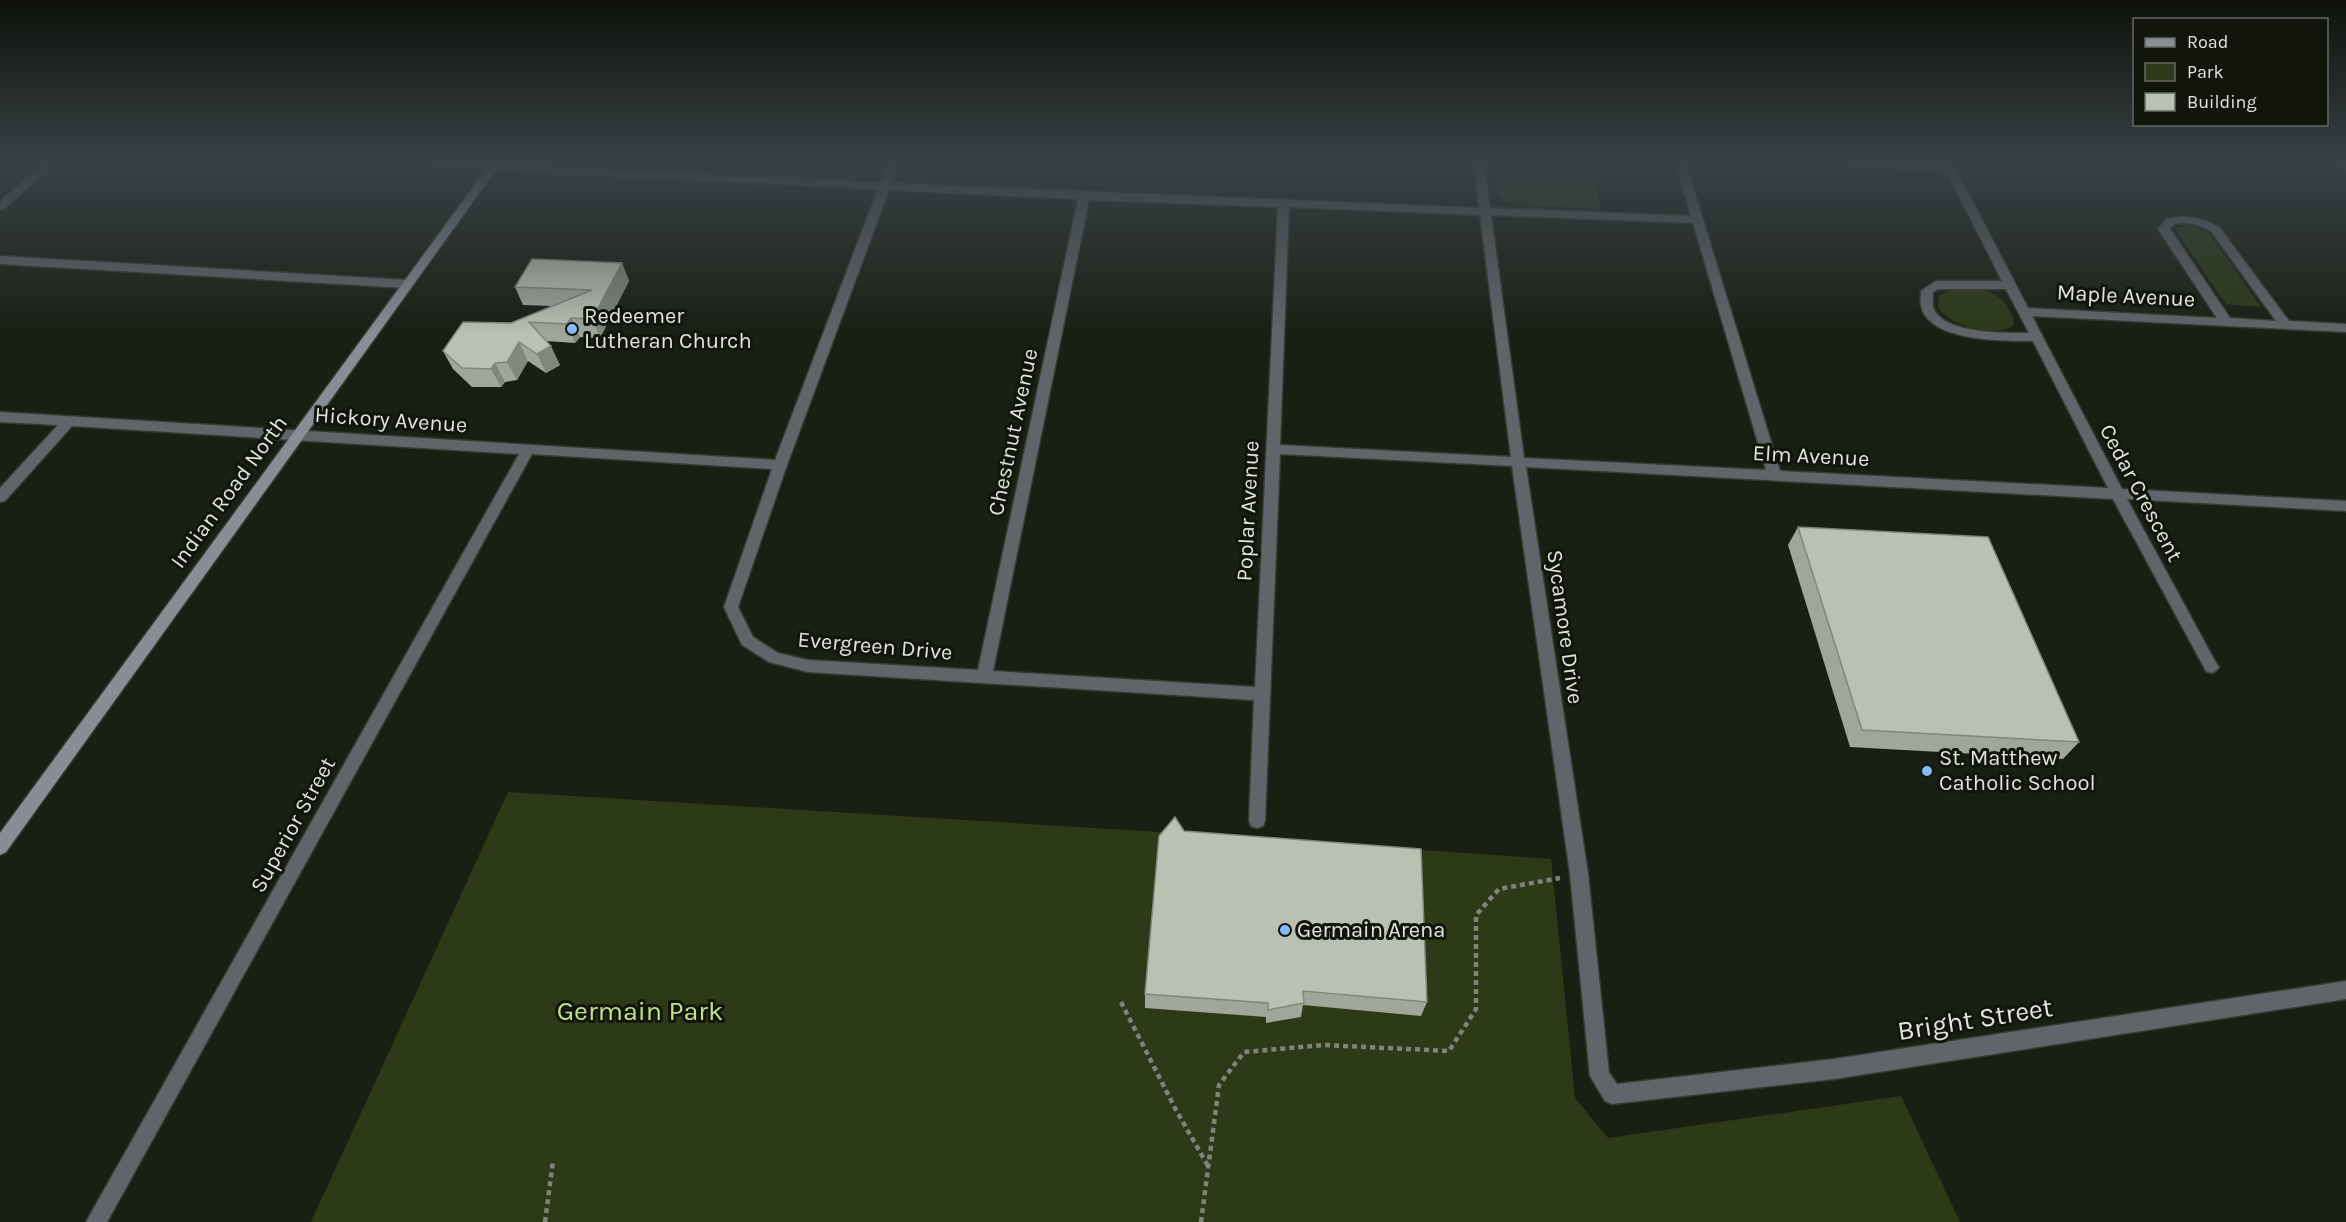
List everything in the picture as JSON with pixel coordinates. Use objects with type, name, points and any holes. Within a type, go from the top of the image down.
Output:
[{"type":"main road","name":"Indian Road North","points":[[0,847],[453,221]]},
{"type":"street","name":"Evergreen Drive","points":[[871,221],[780,465],[731,608],[747,641],[774,658],[808,666],[1263,694]]},
{"type":"street","name":"Chestnut Avenue","points":[[984,677],[1079,221]]},
{"type":"street","name":"Poplar Avenue","points":[[1257,821],[1283,221]]},
{"type":"street","name":"Sycamore Drive","points":[[1488,221],[1518,462],[1579,874],[1600,1076],[1612,1094]]},
{"type":"street","points":[[1699,221],[1774,474]]},
{"type":"street","name":"Cedar Crescent","points":[[1977,221],[2118,495],[2211,667]]},
{"type":"street","name":"Maple Avenue","points":[[2170,221],[2164,229],[2167,235],[2226,322]]},
{"type":"street","name":"Maple Avenue","points":[[2198,221],[2215,229],[2285,324]]},
{"type":"street","points":[[0,260],[407,284]]},
{"type":"street","points":[[2010,285],[1936,285],[1927,291],[1926,303],[1934,317],[1953,329],[1978,335],[2037,337]]},
{"type":"street","name":"Maple Avenue","points":[[2024,312],[2346,328]]},
{"type":"street","name":"Hickory Avenue","points":[[0,417],[780,465]]},
{"type":"street","points":[[0,497],[68,422]]},
{"type":"street","name":"Elm Avenue","points":[[1274,449],[2346,506]]},
{"type":"street","name":"Superior Street","points":[[96,1222],[528,450]]},
{"type":"street","name":"Bright Street","points":[[1612,1094],[1834,1068],[2346,990]]},
{"type":"path","points":[[1201,1222],[1219,1085],[1244,1052],[1324,1045],[1449,1051],[1476,1009],[1476,915],[1499,890],[1579,874]]},
{"type":"path","points":[[1121,1002],[1208,1167]]},
{"type":"path","points":[[545,1222],[553,1161]]},
{"type":"green space","points":[[2189,225],[2208,232],[2261,307],[2226,304],[2177,232],[2177,228]]},
{"type":"green space","points":[[1981,290],[2000,298],[2014,319],[2013,326],[1995,331],[1984,330],[1952,320],[1938,307],[1939,296],[1948,291]]},
{"type":"green space","name":"Germain Park","points":[[508,792],[1175,833],[1551,859],[1575,1098],[1608,1138],[1901,1096],[1960,1222],[311,1222]]},
{"type":"building","points":[[532,259],[622,263],[592,319],[571,318],[567,324],[529,322],[551,346],[537,354],[519,342],[507,362],[495,363],[491,369],[462,368],[443,351],[463,322],[511,323],[592,290],[515,287]]},
{"type":"building","points":[[1798,527],[1988,537],[2079,742],[1862,730]]},
{"type":"building","name":"Germain Arena","points":[[1175,817],[1184,831],[1421,849],[1427,1002],[1303,991],[1304,1003],[1268,1010],[1268,1003],[1145,994],[1159,836]]},
{"type":"place","name":"Redeemer Lutheran Church","points":[[572,329]]},
{"type":"place","name":"St. Matthew Catholic School","points":[[1927,771]]},
{"type":"place","name":"Germain Arena","points":[[1285,930]]}]
